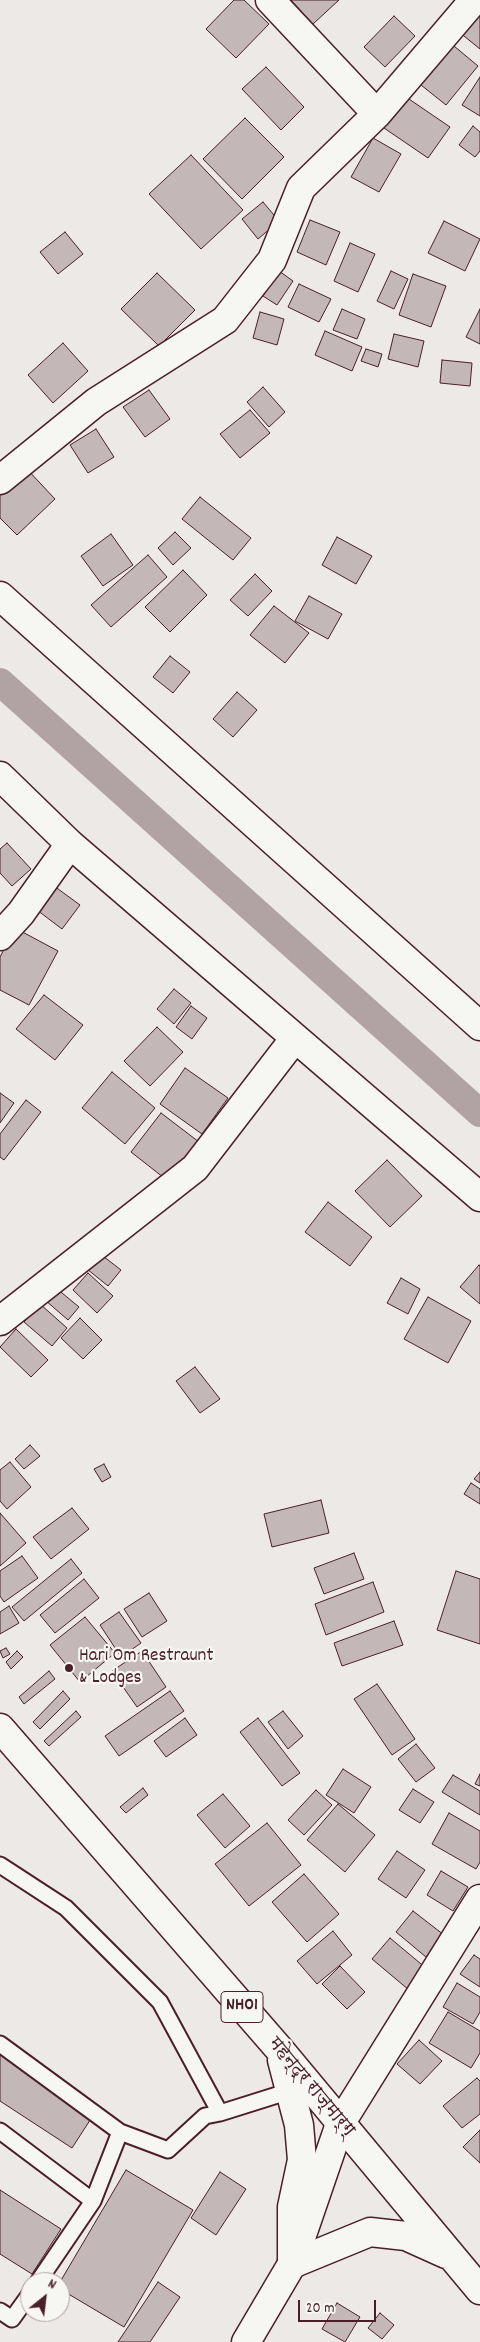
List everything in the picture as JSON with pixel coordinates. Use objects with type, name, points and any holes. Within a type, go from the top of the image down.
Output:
[{"type":"main road","points":[[270,0],[377,114]]},
{"type":"main road","points":[[0,480],[96,402],[225,320],[272,260],[301,188],[377,114],[474,0]]},
{"type":"main road","points":[[0,596],[480,1026]]},
{"type":"main road","points":[[0,776],[70,844],[480,1197]]},
{"type":"main road","points":[[0,936],[21,913],[70,844]]},
{"type":"main road","points":[[0,1321],[195,1168],[295,1038]]},
{"type":"main road","name":"महेन्द्र राज्मार्ग्","points":[[0,1728],[280,2050],[480,2290]]},
{"type":"main road","points":[[246,2342],[292,2264],[340,2124],[480,1899]]},
{"type":"main road","points":[[280,2050],[299,2125],[302,2160],[292,2207],[292,2264]]},
{"type":"main road","points":[[292,2264],[370,2232],[406,2236],[454,2258]]},
{"type":"lane","points":[[0,1865],[66,1908],[160,2002],[220,2113]]},
{"type":"lane","points":[[0,2044],[120,2132],[168,2150],[205,2116],[290,2091]]},
{"type":"lane","points":[[0,2131],[93,2202]]},
{"type":"lane","points":[[45,2272],[93,2202],[120,2132]]},
{"type":"lane","points":[[0,2310],[12,2320],[20,2308]]},
{"type":"building","points":[[234,0],[244,0],[269,24],[236,58],[206,29]]},
{"type":"building","points":[[291,0],[339,0],[313,24]]},
{"type":"building","points":[[480,5],[480,49],[459,32]]},
{"type":"building","points":[[394,16],[415,36],[385,67],[364,47]]},
{"type":"building","points":[[448,41],[478,66],[446,105],[416,81]]},
{"type":"building","points":[[266,67],[304,107],[281,130],[242,89]]},
{"type":"building","points":[[480,77],[480,116],[462,105]]},
{"type":"building","points":[[406,97],[450,127],[428,158],[384,128]]},
{"type":"building","points":[[245,118],[284,157],[242,199],[203,159]]},
{"type":"building","points":[[473,126],[480,132],[480,151],[475,157],[459,145]]},
{"type":"building","points":[[373,138],[401,154],[379,192],[351,177]]},
{"type":"building","points":[[191,155],[243,210],[201,249],[149,194]]},
{"type":"building","points":[[263,202],[279,221],[258,239],[242,219]]},
{"type":"building","points":[[310,220],[340,232],[326,265],[297,252]]},
{"type":"building","points":[[444,221],[480,239],[465,271],[428,253]]},
{"type":"building","points":[[65,232],[83,254],[58,274],[40,252]]},
{"type":"building","points":[[350,243],[375,254],[358,292],[334,281]]},
{"type":"building","points":[[279,271],[293,281],[277,305],[263,296]]},
{"type":"building","points":[[391,271],[408,279],[394,309],[377,301]]},
{"type":"building","points":[[157,273],[195,310],[159,346],[121,309]]},
{"type":"building","points":[[413,274],[446,286],[431,327],[399,315]]},
{"type":"building","points":[[299,284],[331,299],[319,322],[288,307]]},
{"type":"building","points":[[342,309],[365,319],[357,339],[333,330]]},
{"type":"building","points":[[480,309],[480,344],[466,337]]},
{"type":"building","points":[[260,312],[284,319],[277,345],[253,338]]},
{"type":"building","points":[[325,331],[362,347],[352,371],[315,355]]},
{"type":"building","points":[[394,334],[424,341],[418,367],[388,359]]},
{"type":"building","points":[[63,343],[88,371],[53,403],[28,375]]},
{"type":"building","points":[[366,349],[382,354],[378,367],[361,361]]},
{"type":"building","points":[[442,360],[472,363],[470,386],[440,383]]},
{"type":"building","points":[[263,387],[285,412],[269,427],[247,402]]},
{"type":"building","points":[[149,390],[170,419],[145,437],[123,407]]},
{"type":"building","points":[[250,410],[270,433],[240,458],[220,434]]},
{"type":"building","points":[[96,429],[114,457],[88,473],[70,445]]},
{"type":"building","points":[[25,467],[55,499],[17,535],[0,518],[0,491]]},
{"type":"building","points":[[200,497],[251,538],[233,560],[182,519]]},
{"type":"building","points":[[175,532],[191,548],[173,565],[158,548]]},
{"type":"building","points":[[111,534],[133,565],[103,586],[81,556]]},
{"type":"building","points":[[337,537],[372,556],[356,584],[322,565]]},
{"type":"building","points":[[148,555],[167,577],[111,627],[91,605]]},
{"type":"building","points":[[183,570],[207,595],[170,632],[145,607]]},
{"type":"building","points":[[255,574],[272,591],[248,616],[230,600]]},
{"type":"building","points":[[309,596],[342,614],[328,639],[295,621]]},
{"type":"building","points":[[274,606],[309,633],[285,663],[250,635]]},
{"type":"building","points":[[170,656],[190,672],[173,693],[153,677]]},
{"type":"building","points":[[237,692],[257,710],[233,737],[213,719]]},
{"type":"building","points":[[7,843],[31,869],[12,886],[0,873],[0,849]]},
{"type":"building","points":[[50,883],[80,905],[62,929],[33,907]]},
{"type":"building","points":[[15,928],[58,951],[29,1005],[0,990],[0,957]]},
{"type":"building","points":[[174,989],[191,1003],[174,1024],[157,1009]]},
{"type":"building","points":[[44,995],[83,1025],[55,1060],[16,1029]]},
{"type":"building","points":[[191,1006],[207,1018],[192,1039],[176,1027]]},
{"type":"building","points":[[157,1027],[183,1052],[150,1086],[124,1061]]},
{"type":"building","points":[[185,1068],[228,1098],[202,1134],[160,1104]]},
{"type":"building","points":[[112,1072],[155,1108],[125,1144],[82,1108]]},
{"type":"building","points":[[0,1093],[14,1103],[0,1123]]},
{"type":"building","points":[[26,1100],[41,1112],[4,1160],[0,1157],[0,1134]]},
{"type":"building","points":[[161,1113],[199,1142],[168,1181],[131,1152]]},
{"type":"building","points":[[387,1160],[422,1196],[390,1227],[355,1191]]},
{"type":"building","points":[[328,1202],[372,1237],[350,1266],[305,1232]]},
{"type":"building","points":[[99,1253],[121,1270],[108,1286],[87,1269]]},
{"type":"building","points":[[480,1266],[480,1304],[460,1287]]},
{"type":"building","points":[[88,1273],[113,1296],[97,1313],[73,1290]]},
{"type":"building","points":[[401,1278],[420,1289],[408,1314],[387,1303]]},
{"type":"building","points":[[56,1288],[79,1307],[68,1320],[45,1300]]},
{"type":"building","points":[[428,1297],[471,1321],[448,1363],[404,1339]]},
{"type":"building","points":[[40,1304],[67,1328],[52,1346],[24,1322]]},
{"type":"building","points":[[80,1318],[102,1340],[83,1359],[61,1338]]},
{"type":"building","points":[[16,1329],[48,1360],[31,1377],[0,1347]]},
{"type":"building","points":[[195,1367],[220,1399],[200,1413],[176,1381]]},
{"type":"building","points":[[30,1445],[40,1456],[24,1469],[15,1459]]},
{"type":"building","points":[[10,1462],[31,1487],[7,1509],[0,1501],[0,1470]]},
{"type":"building","points":[[104,1464],[111,1477],[102,1482],[94,1469]]},
{"type":"building","points":[[480,1472],[480,1483],[474,1479]]},
{"type":"building","points":[[471,1483],[480,1489],[480,1504],[464,1494]]},
{"type":"building","points":[[321,1500],[329,1533],[272,1547],[264,1514]]},
{"type":"building","points":[[72,1508],[89,1529],[51,1559],[33,1537]]},
{"type":"building","points":[[0,1513],[26,1543],[0,1566]]},
{"type":"building","points":[[354,1553],[364,1579],[324,1594],[314,1568]]},
{"type":"building","points":[[22,1556],[38,1578],[4,1602],[0,1596],[0,1571]]},
{"type":"building","points":[[71,1559],[82,1573],[24,1621],[12,1607]]},
{"type":"building","points":[[456,1571],[480,1579],[480,1644],[437,1630]]},
{"type":"building","points":[[84,1579],[99,1598],[55,1633],[40,1615]]},
{"type":"building","points":[[373,1582],[384,1612],[326,1635],[315,1604]]},
{"type":"building","points":[[149,1593],[167,1621],[142,1637],[124,1609]]},
{"type":"building","points":[[9,1606],[19,1623],[0,1634],[0,1612]]},
{"type":"building","points":[[119,1612],[141,1643],[121,1657],[100,1625]]},
{"type":"building","points":[[85,1617],[115,1653],[80,1682],[50,1645]]},
{"type":"building","points":[[394,1621],[403,1645],[342,1666],[334,1643]]},
{"type":"building","points":[[6,1648],[10,1654],[3,1658],[0,1651]]},
{"type":"building","points":[[17,1651],[23,1657],[11,1669],[6,1662]]},
{"type":"building","points":[[142,1651],[166,1687],[137,1707],[112,1671]]},
{"type":"building","points":[[49,1671],[55,1679],[24,1704],[19,1697]]},
{"type":"building","points":[[377,1684],[415,1739],[392,1755],[354,1699]]},
{"type":"building","points":[[63,1691],[70,1699],[40,1729],[33,1722]]},
{"type":"building","points":[[170,1691],[184,1711],[119,1756],[105,1736]]},
{"type":"building","points":[[76,1711],[81,1717],[49,1746],[44,1741]]},
{"type":"building","points":[[283,1711],[303,1736],[288,1749],[268,1722]]},
{"type":"building","points":[[185,1718],[197,1735],[166,1757],[154,1741]]},
{"type":"building","points":[[258,1718],[300,1773],[282,1786],[240,1732]]},
{"type":"building","points":[[416,1744],[435,1768],[416,1782],[398,1759]]},
{"type":"building","points":[[343,1769],[371,1787],[354,1813],[326,1795]]},
{"type":"building","points":[[480,1774],[480,1786],[475,1784]]},
{"type":"building","points":[[453,1775],[480,1791],[480,1815],[442,1792]]},
{"type":"building","points":[[143,1788],[148,1795],[126,1813],[120,1807]]},
{"type":"building","points":[[413,1789],[434,1802],[420,1823],[399,1810]]},
{"type":"building","points":[[316,1790],[332,1805],[304,1835],[288,1820]]},
{"type":"building","points":[[223,1794],[250,1826],[225,1848],[197,1815]]},
{"type":"building","points":[[338,1804],[375,1835],[345,1872],[307,1840]]},
{"type":"building","points":[[449,1813],[480,1831],[480,1862],[476,1869],[432,1844]]},
{"type":"building","points":[[267,1823],[301,1865],[249,1906],[215,1864]]},
{"type":"building","points":[[397,1851],[425,1870],[406,1898],[378,1879]]},
{"type":"building","points":[[441,1871],[468,1887],[453,1911],[427,1895]]},
{"type":"building","points":[[304,1874],[339,1914],[307,1942],[272,1902]]},
{"type":"building","points":[[413,1911],[444,1935],[426,1957],[396,1932]]},
{"type":"building","points":[[333,1931],[352,1955],[317,1984],[297,1961]]},
{"type":"building","points":[[390,1938],[427,1969],[409,1990],[372,1959]]},
{"type":"building","points":[[474,1955],[480,1959],[480,1987],[460,1974]]},
{"type":"building","points":[[340,1966],[365,1992],[347,2009],[322,1984]]},
{"type":"building","points":[[457,1983],[480,1997],[480,2012],[473,2024],[443,2007]]},
{"type":"building","points":[[448,2012],[480,2031],[480,2053],[471,2068],[429,2043]]},
{"type":"building","points":[[419,2040],[442,2061],[420,2084],[397,2064]]},
{"type":"building","points":[[0,2053],[94,2114],[72,2148],[0,2101]]},
{"type":"building","points":[[477,2078],[480,2081],[480,2114],[462,2128],[443,2106]]},
{"type":"building","points":[[480,2130],[480,2163],[463,2147]]},
{"type":"building","points":[[126,2170],[193,2210],[124,2327],[70,2295],[70,2272],[66,2272]]},
{"type":"building","points":[[220,2172],[246,2189],[216,2235],[191,2218]]},
{"type":"building","points":[[0,2190],[61,2229],[33,2272],[29,2272],[0,2254]]},
{"type":"building","points":[[158,2282],[180,2297],[150,2342],[118,2342]]},
{"type":"building","points":[[337,2303],[360,2317],[345,2342],[322,2329]]},
{"type":"building","points":[[380,2313],[394,2325],[382,2339],[368,2328]]},
{"type":"waterway","points":[[0,682],[480,1113]]},
{"type":"place","name":"Hari Om Restraunt & Lodges","points":[[69,1668]]}]
